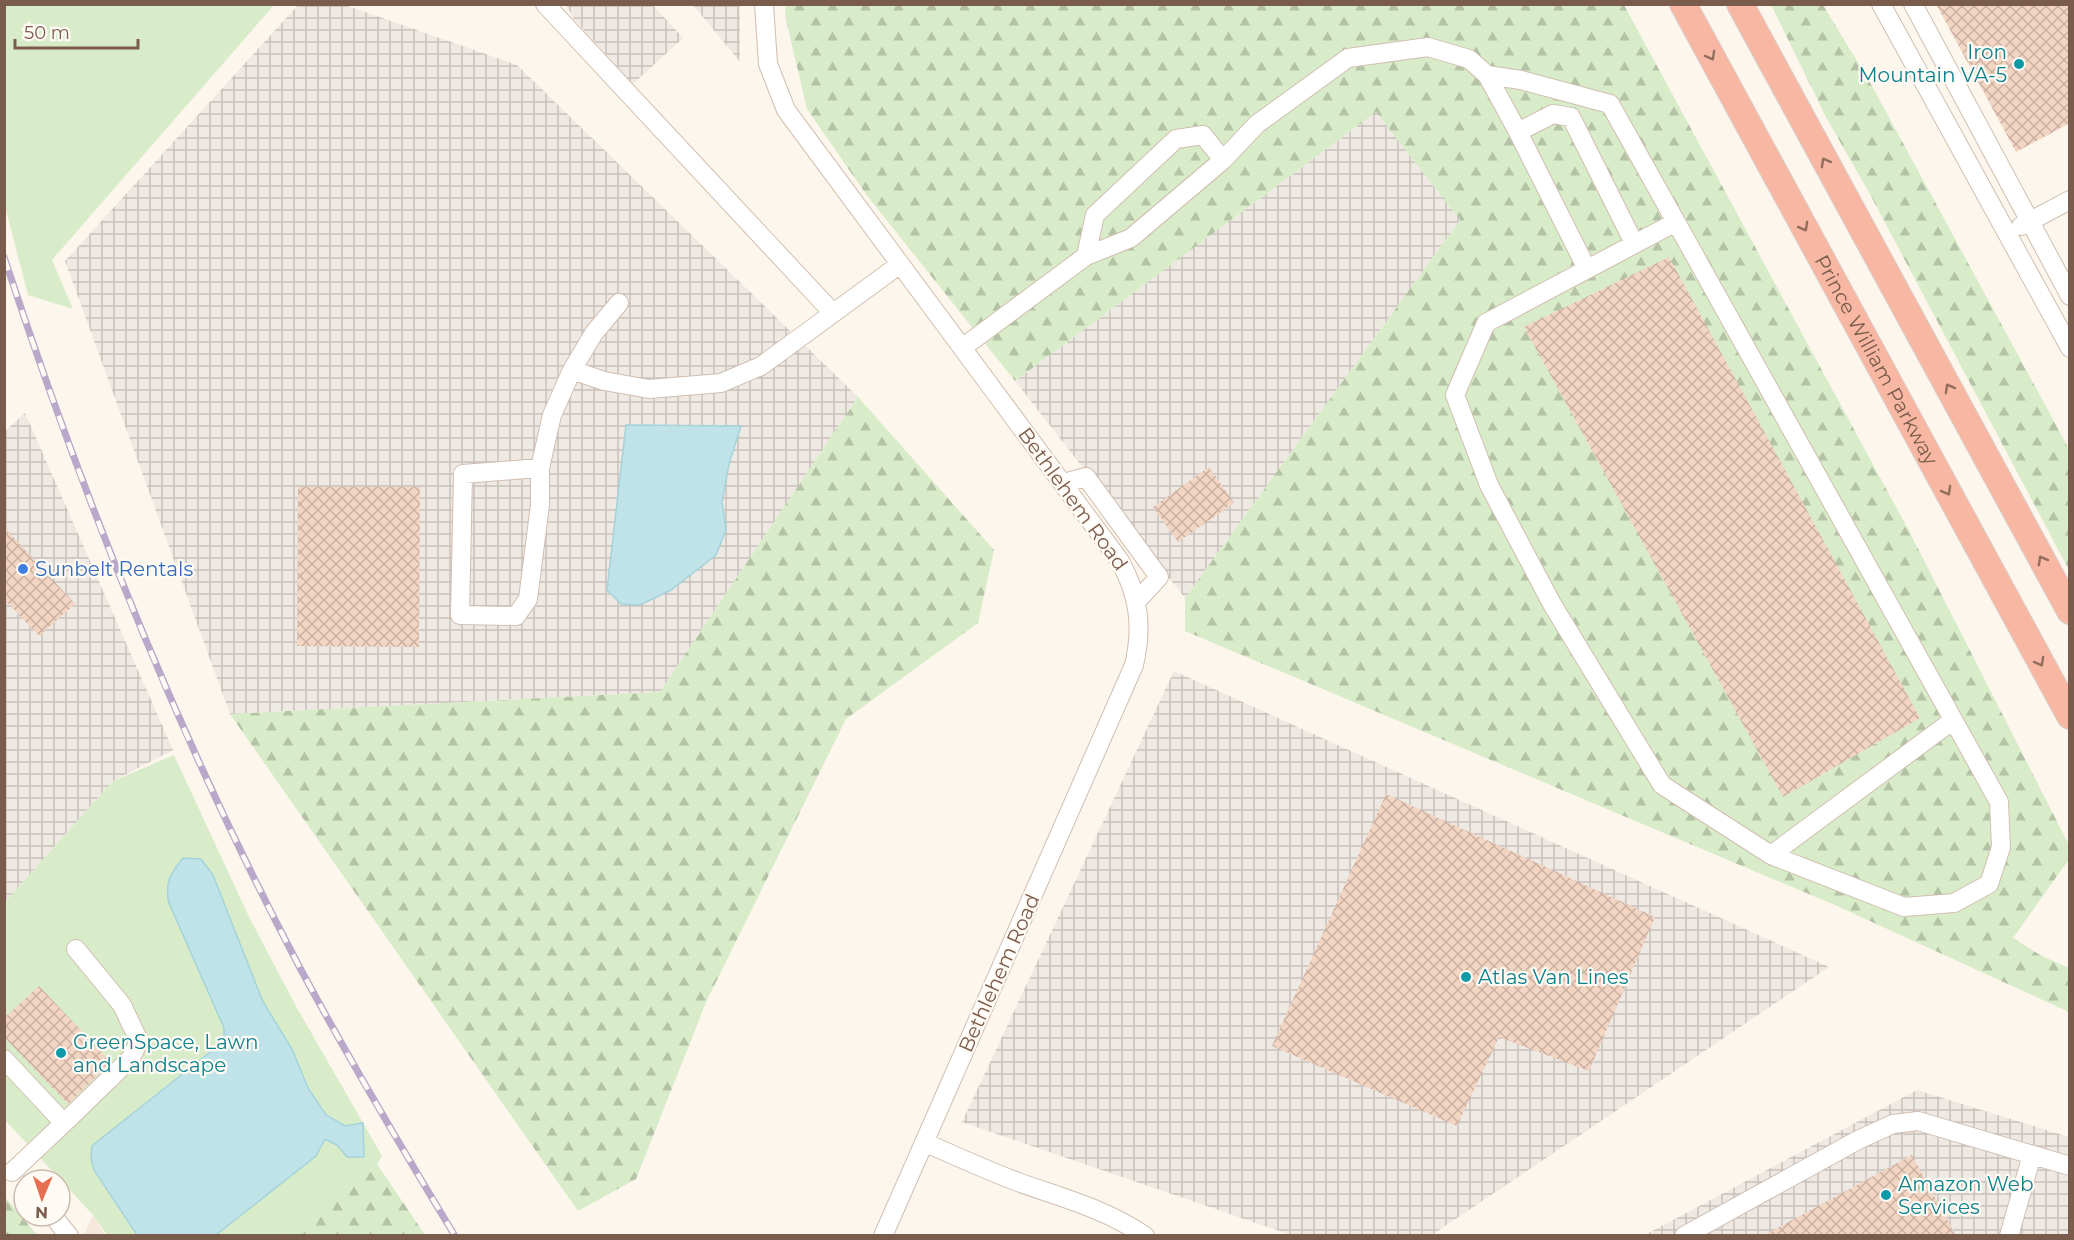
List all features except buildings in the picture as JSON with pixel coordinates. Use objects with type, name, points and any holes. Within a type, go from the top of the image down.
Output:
[{"type":"highway","name":"Prince William Parkway","points":[[1683,4],[2070,716]]},
{"type":"highway","points":[[1740,4],[2070,611]]},
{"type":"street","points":[[544,4],[833,313]]},
{"type":"street","name":"Bethlehem Road","points":[[764,4],[768,64],[786,110],[1120,561],[1137,601],[1140,633],[1134,665],[883,1236]]},
{"type":"street","points":[[1881,4],[2070,348]]},
{"type":"street","points":[[1913,4],[2070,296]]},
{"type":"street","points":[[962,348],[1086,256],[1131,238],[1223,160],[1257,124],[1348,58],[1428,47],[1469,59],[1487,75],[1587,269]]},
{"type":"street","points":[[1487,75],[1521,80],[1610,104],[1849,529],[1952,721],[1999,802],[2001,847],[1989,884],[1954,903],[1904,907],[1771,855],[1662,785],[1552,603],[1489,485],[1455,395],[1486,324],[1676,222]]},
{"type":"street","points":[[1518,132],[1553,114],[1571,117],[1634,243]]},
{"type":"street","points":[[1086,256],[1095,214],[1176,139],[1203,135],[1223,160]]},
{"type":"street","points":[[2007,233],[2070,200]]},
{"type":"street","points":[[572,370],[604,381],[649,389],[721,383],[761,366],[899,265]]},
{"type":"street","points":[[540,468],[463,474],[460,615],[516,616],[528,599],[540,506],[540,468],[552,415],[572,370],[594,333],[619,303]]},
{"type":"street","points":[[1064,483],[1086,477],[1159,577],[1137,601]]},
{"type":"street","points":[[1771,855],[1952,721]]},
{"type":"street","points":[[19,1168],[130,1058],[140,1041],[122,1005],[76,949]]},
{"type":"street","points":[[4,1059],[64,1123]]},
{"type":"street","points":[[1683,1236],[1858,1140],[1893,1124],[1917,1120],[2070,1167]]},
{"type":"street","points":[[924,1142],[1000,1175],[1088,1205],[1122,1221],[1145,1236]]},
{"type":"street","points":[[2008,1236],[2032,1155]]},
{"type":"shaded area","points":[[298,5],[345,5],[517,65],[858,397],[660,692],[230,714],[65,261]]},
{"type":"shaded area","points":[[566,5],[653,5],[683,38],[633,84],[574,19]]},
{"type":"shaded area","points":[[693,5],[740,5],[740,62]]},
{"type":"shaded area","points":[[1376,112],[1460,220],[1185,598],[1015,381]]},
{"type":"shaded area","points":[[25,413],[173,750],[113,781],[5,902],[4,432]]},
{"type":"shaded area","points":[[1174,671],[1829,967],[1432,1235],[1291,1235],[962,1122]]},
{"type":"shaded area","points":[[1917,1090],[2069,1137],[2069,1235],[1643,1236]]},
{"type":"shaded area","points":[[93,1215],[105,1235],[84,1235]]},
{"type":"green space","points":[[786,4],[1624,5],[1908,529],[2069,845],[2069,859],[2013,938],[2040,955],[2069,968],[2069,1012],[1837,906],[1185,631],[1185,598],[1460,220],[1376,112],[1015,381],[868,197],[807,109],[785,16]]},
{"type":"green space","points":[[4,5],[274,5],[52,260],[73,309],[28,295],[5,206]]},
{"type":"green space","points":[[1771,5],[1823,5],[1871,84],[2069,449],[2069,570],[1872,198],[1826,117]]},
{"type":"green space","points":[[858,397],[994,550],[978,623],[846,719],[707,1000],[636,1179],[578,1211],[230,714],[660,692]]},
{"type":"green space","points":[[174,755],[250,919],[297,1008],[382,1156],[377,1164],[280,1235],[216,1235],[315,1156],[325,1139],[337,1145],[347,1157],[364,1157],[363,1124],[345,1126],[326,1114],[308,1088],[292,1049],[263,1002],[213,875],[201,859],[183,858],[166,889],[169,903],[224,1028],[224,1041],[92,1146],[94,1171],[137,1235],[107,1235],[93,1215],[72,1192],[72,1168],[49,1168],[5,1120],[5,902],[113,781]]},
{"type":"green space","points":[[377,1164],[425,1235],[280,1235]]},
{"type":"green space","points":[[5,1197],[12,1205],[12,1228],[31,1228],[37,1235],[5,1235]]},
{"type":"water","points":[[626,425],[741,426],[729,464],[722,502],[726,530],[716,555],[671,590],[640,605],[621,604],[607,590]]},
{"type":"water","points":[[183,858],[201,859],[213,875],[263,1002],[292,1049],[308,1088],[326,1115],[345,1126],[363,1123],[364,1157],[347,1157],[337,1145],[325,1139],[316,1156],[216,1235],[137,1235],[94,1170],[91,1159],[92,1146],[224,1041],[224,1028],[169,903],[168,884]]},
{"type":"railway","points":[[4,257],[101,529],[137,619],[214,795],[300,968],[455,1236]]},
{"type":"place","name":"Iron Mountain VA-5","points":[[2019,64]]},
{"type":"place","name":"Sunbelt Rentals","points":[[23,569]]},
{"type":"place","name":"Atlas Van Lines","points":[[1466,977]]},
{"type":"place","name":"GreenSpace, Lawn and Landscape","points":[[61,1053]]},
{"type":"place","name":"Amazon Web Services","points":[[1886,1195]]}]
